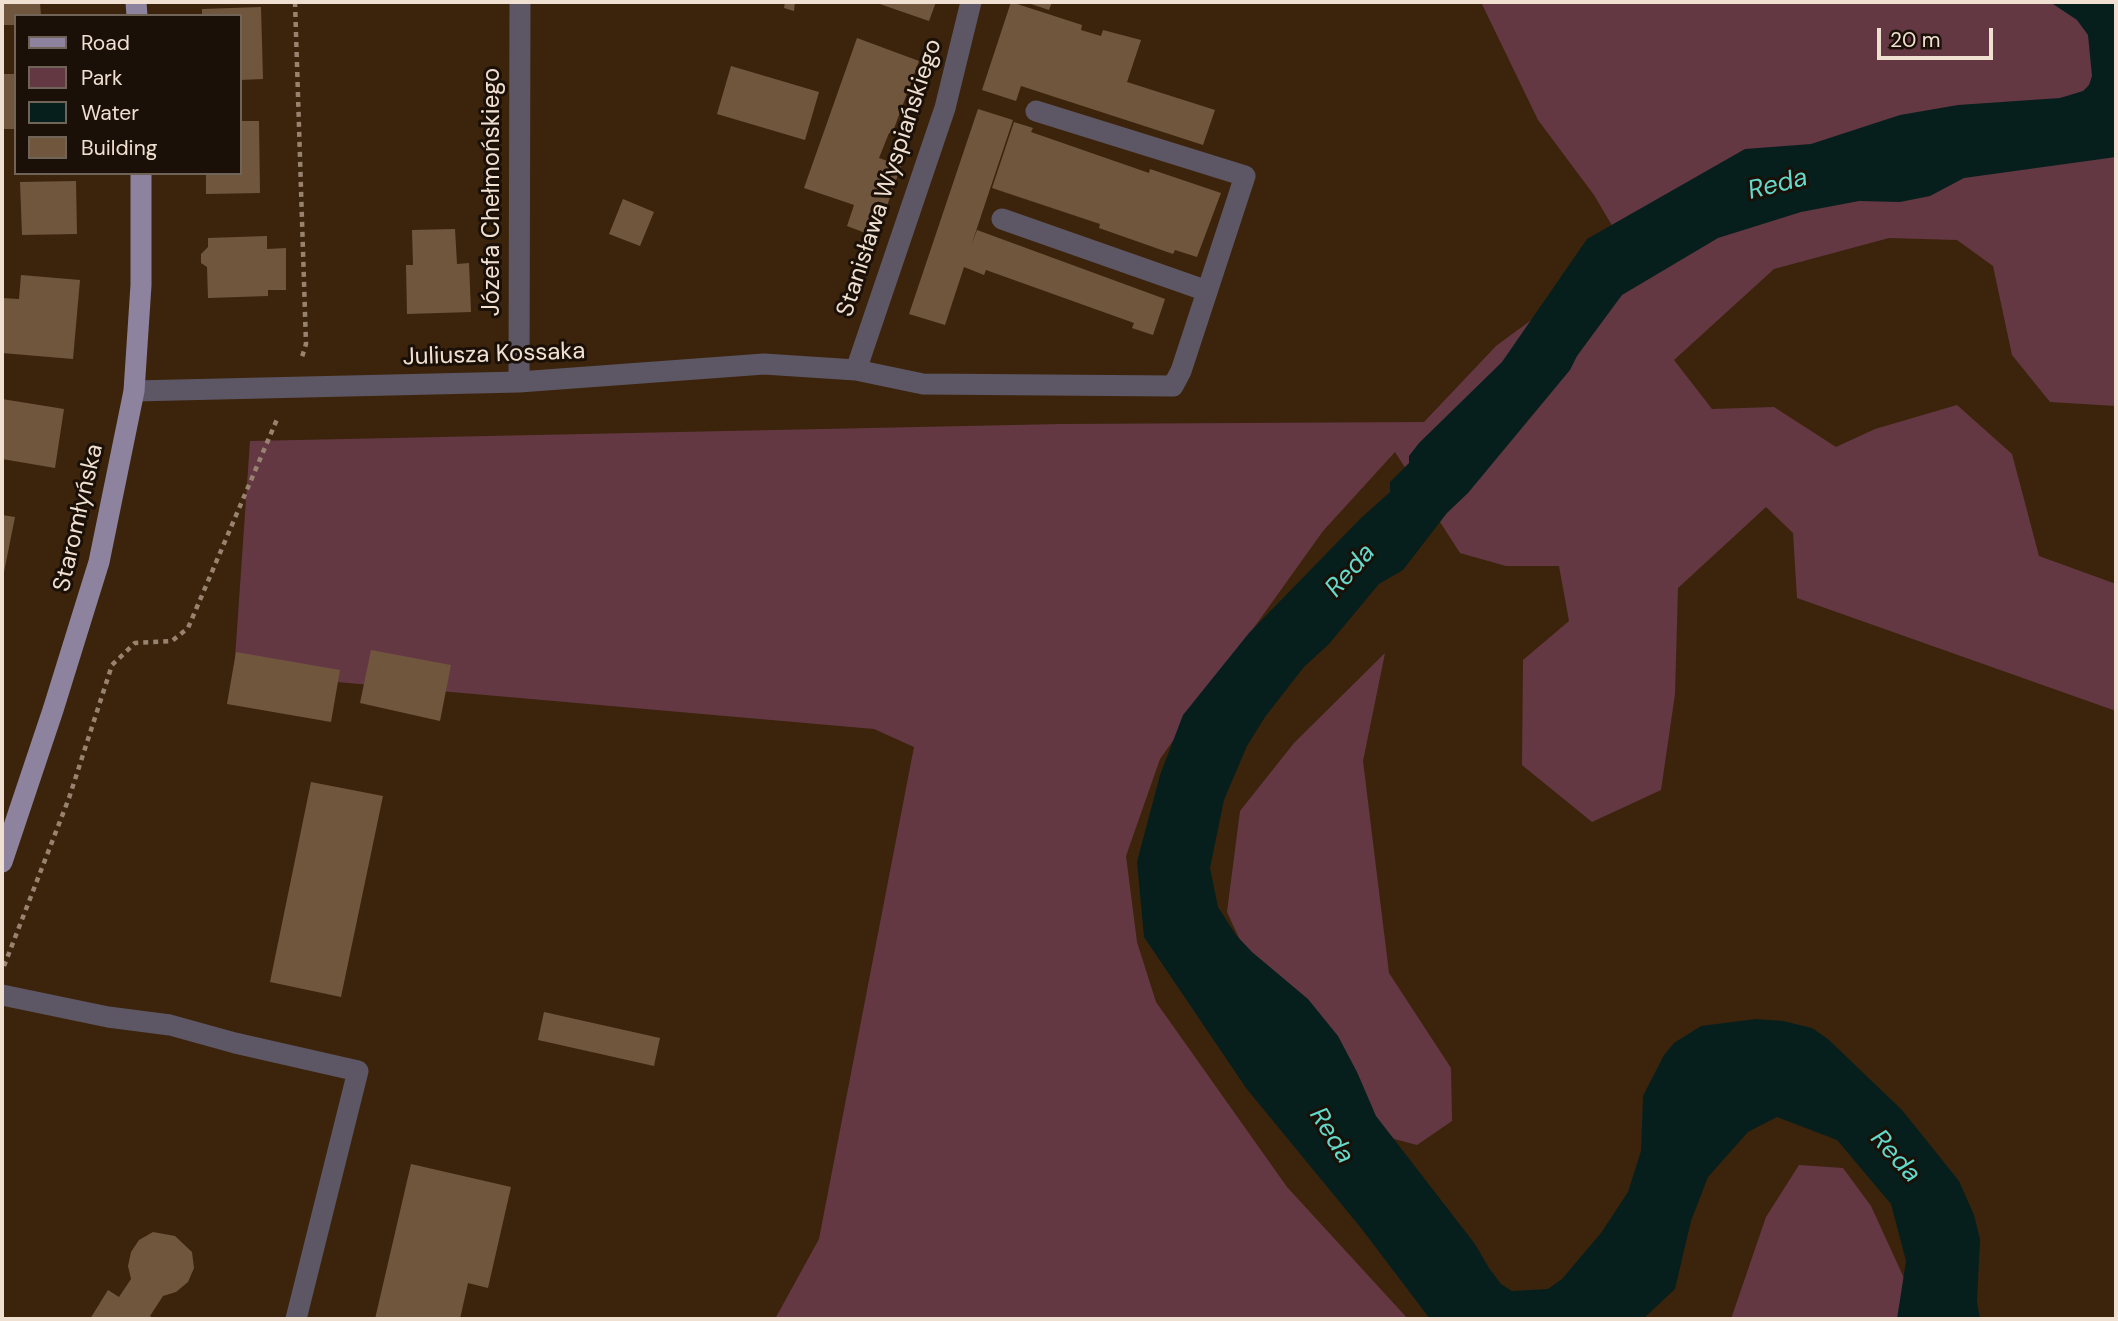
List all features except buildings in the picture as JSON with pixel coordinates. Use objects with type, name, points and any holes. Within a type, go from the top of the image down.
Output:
[{"type":"main road","name":"Staromłyńska","points":[[2,862],[99,562],[134,391],[141,285],[141,175]]},
{"type":"street","name":"Józefa Chełmońskiego","points":[[519,383],[520,2]]},
{"type":"street","name":"Stanisława Wyspiańskiego","points":[[856,370],[945,108],[971,2]]},
{"type":"street","points":[[1002,219],[1207,291],[1245,176],[1036,111]]},
{"type":"street","name":"Juliusza Kossaka","points":[[134,391],[519,383],[764,364],[856,370],[923,384],[1172,386],[1181,371],[1207,291]]},
{"type":"street","points":[[2,995],[107,1017],[170,1025],[234,1043],[358,1071],[296,1319]]},
{"type":"path","points":[[2,972],[69,798],[112,665],[135,643],[172,641],[188,628],[291,387],[306,344],[295,2]]},
{"type":"green space","points":[[1481,2],[2079,2],[2116,134],[2116,406],[2050,402],[2012,355],[1993,266],[1957,240],[1889,238],[1774,269],[1674,360],[1712,409],[1774,407],[1836,447],[1875,429],[1957,405],[2012,454],[2039,556],[2116,584],[2116,711],[1797,598],[1793,533],[1766,507],[1678,588],[1675,694],[1661,790],[1592,822],[1522,765],[1523,660],[1569,621],[1559,566],[1506,566],[1460,553],[1395,452],[1323,531],[1160,759],[1126,856],[1137,942],[1156,1002],[1287,1187],[1408,1319],[775,1319],[819,1239],[914,747],[874,729],[234,673],[250,441],[1061,424],[1424,422],[1496,346],[1591,276],[1623,244],[1594,195],[1538,120]]},
{"type":"green space","points":[[1385,653],[1363,761],[1389,973],[1451,1068],[1452,1121],[1417,1145],[1372,1133],[1256,975],[1227,912],[1240,811],[1294,743]]},
{"type":"green space","points":[[1799,1165],[1843,1168],[1871,1206],[1909,1289],[1907,1319],[1731,1319],[1766,1217]]},
{"type":"water","name":"Reda","points":[[2050,2],[2116,2],[2116,157],[1964,178],[1930,196],[1900,202],[1859,201],[1801,212],[1718,238],[1622,295],[1577,356],[1570,370],[1468,493],[1447,513],[1403,570],[1379,584],[1329,644],[1304,667],[1265,717],[1247,746],[1224,800],[1210,868],[1218,907],[1236,935],[1308,999],[1338,1036],[1376,1116],[1475,1244],[1501,1284],[1512,1291],[1548,1289],[1562,1279],[1601,1233],[1628,1192],[1641,1151],[1643,1096],[1664,1055],[1674,1043],[1701,1026],[1756,1019],[1783,1021],[1812,1028],[1828,1039],[1902,1110],[1959,1181],[1974,1215],[1980,1239],[1977,1301],[1980,1319],[1897,1319],[1906,1261],[1891,1204],[1837,1140],[1777,1117],[1748,1132],[1708,1177],[1691,1221],[1675,1289],[1643,1319],[1430,1319],[1361,1228],[1246,1088],[1144,937],[1137,862],[1160,775],[1183,715],[1249,633],[1360,519],[1390,492],[1390,482],[1409,463],[1409,456],[1419,443],[1502,362],[1587,239],[1745,149],[1811,144],[1900,115],[1958,105],[2060,98],[2083,91],[2092,76],[2088,35],[2077,20]]}]
